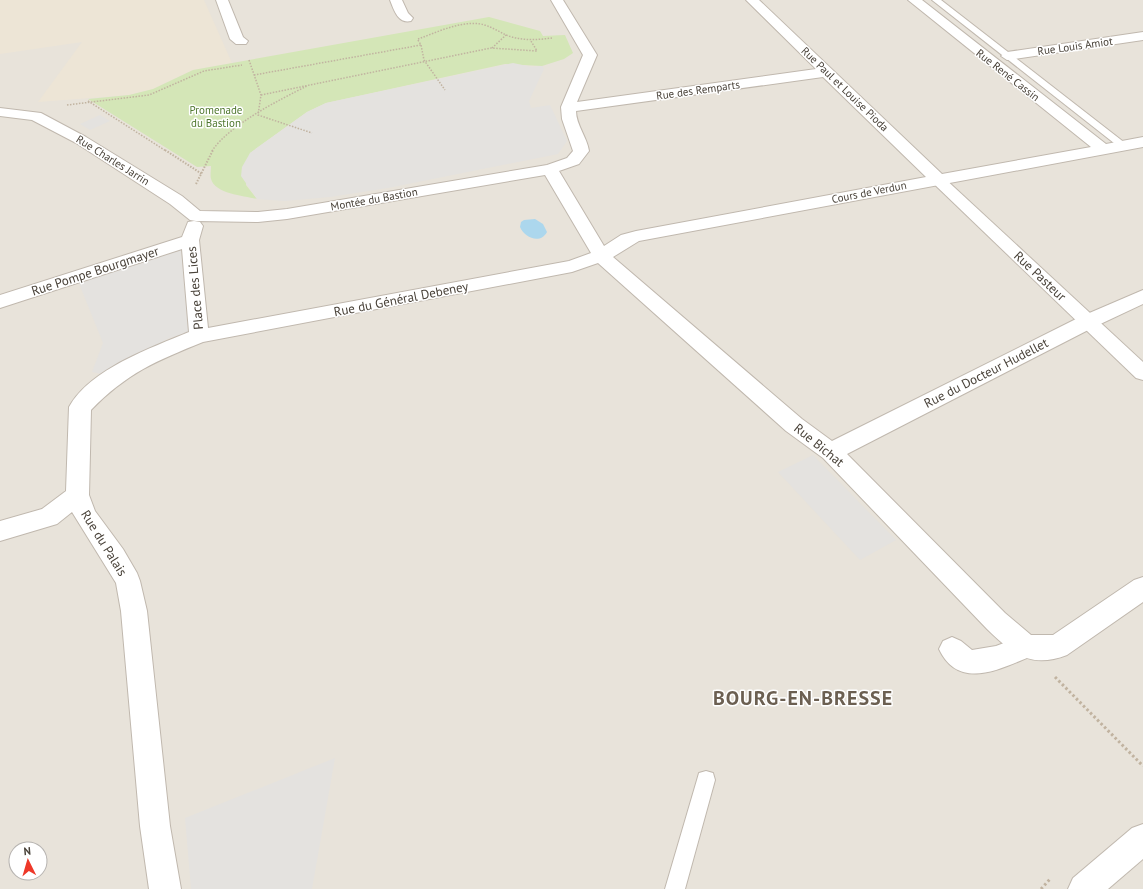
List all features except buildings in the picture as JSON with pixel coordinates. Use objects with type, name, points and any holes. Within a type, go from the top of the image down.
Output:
[{"type":"street","points":[[222,0],[236,39],[241,41]]},
{"type":"street","points":[[396,0],[403,15],[407,18]]},
{"type":"street","points":[[557,0],[590,55],[568,107]]},
{"type":"street","name":"Rue Paul et Louise Pioda","points":[[752,0],[937,179]]},
{"type":"street","name":"Rue René Cassin","points":[[914,0],[1103,149]]},
{"type":"street","name":"Rue Louis Amiot","points":[[1007,56],[1143,36]]},
{"type":"street","name":"Rue des Remparts","points":[[568,107],[588,106],[827,72]]},
{"type":"street","name":"Montée du Bastion","points":[[196,216],[258,217],[287,214],[550,169],[573,161],[577,158],[581,151],[581,145],[569,118],[568,107]]},
{"type":"street","name":"Rue Charles Jarrin","points":[[0,112],[36,116],[81,140],[176,200],[196,216]]},
{"type":"street","name":"Cours de Verdun","points":[[601,256],[627,239],[636,236],[1143,142]]},
{"type":"street","name":"Rue Bichat","points":[[550,169],[601,256],[794,425],[831,452],[996,621],[1025,647]]},
{"type":"street","name":"Rue Pasteur","points":[[937,179],[1087,322],[1143,373]]},
{"type":"street","points":[[190,240],[196,216]]},
{"type":"street","name":"Rue Pompe Bourgmayer","points":[[0,302],[190,240]]},
{"type":"street","name":"Place des Lices","points":[[190,240],[199,336]]},
{"type":"street","name":"Rue du Général Debeney","points":[[199,336],[572,266],[601,256]]},
{"type":"street","name":"Rue du Docteur Hudellet","points":[[831,452],[1087,322],[1143,296]]},
{"type":"street","name":"Rue du Palais","points":[[165,889],[155,826],[134,611],[128,581],[114,556],[85,515],[77,495],[80,408],[102,385],[122,371],[145,358],[199,336]]},
{"type":"street","points":[[0,530],[49,517],[77,495]]},
{"type":"street","points":[[952,649],[958,657],[968,662],[981,662],[1025,647],[1042,650],[1058,646],[1143,588]]},
{"type":"street","points":[[1084,889],[1141,843]]},
{"type":"lane","name":"Rue René Cassin","points":[[936,0],[951,7],[1007,56],[1122,145]]},
{"type":"lane","points":[[932,14],[951,7]]},
{"type":"lane","points":[[675,889],[706,780]]},
{"type":"path","points":[[418,39],[453,27],[475,24],[492,27],[506,35],[531,41],[540,39]]},
{"type":"path","points":[[414,34],[421,45],[424,60],[445,90]]},
{"type":"path","points":[[491,48],[506,35]]},
{"type":"path","points":[[261,95],[424,60],[491,48],[537,51],[531,41]]},
{"type":"path","points":[[254,75],[421,45]]},
{"type":"path","points":[[36,116],[70,104],[150,95],[204,71],[250,63],[261,95],[258,114]]},
{"type":"path","points":[[176,200],[199,182],[204,165],[217,145],[258,114],[311,84]]},
{"type":"path","points":[[88,101],[202,174]]},
{"type":"path","points":[[258,114],[312,133]]},
{"type":"path","points":[[1025,647],[1143,766]]},
{"type":"shaded area","points":[[0,0],[1143,0],[1143,889],[0,889]]},
{"type":"shaded area","points":[[0,0],[204,0],[232,63],[193,70],[153,89],[129,95],[38,102],[82,42],[0,54]]},
{"type":"shaded area","points":[[513,63],[532,67],[542,66],[544,69],[529,101],[531,108],[550,105],[567,141],[558,154],[388,188],[330,197],[285,201],[257,199],[241,176],[242,167],[250,153],[307,112],[326,103]]},
{"type":"shaded area","points":[[100,115],[110,121],[90,130],[80,124]]},
{"type":"shaded area","points":[[181,249],[188,332],[167,339],[107,375],[92,372],[103,343],[78,281]]},
{"type":"shaded area","points":[[813,455],[896,540],[860,560],[778,472]]},
{"type":"shaded area","points":[[335,758],[312,889],[191,889],[185,818]]},
{"type":"green space","name":"Promenade du Bastion","points":[[489,17],[540,31],[543,36],[565,35],[573,53],[564,59],[542,66],[505,64],[326,103],[307,112],[250,153],[246,185],[257,199],[231,194],[218,188],[211,179],[211,166],[197,167],[88,99],[129,95],[153,89],[193,70]]},
{"type":"water","points":[[535,219],[543,224],[547,232],[544,236],[536,239],[525,234],[520,227],[521,222],[524,220]]},
{"type":"district","name":"BOURG-EN-BRESSE","points":[[803,698]]}]
